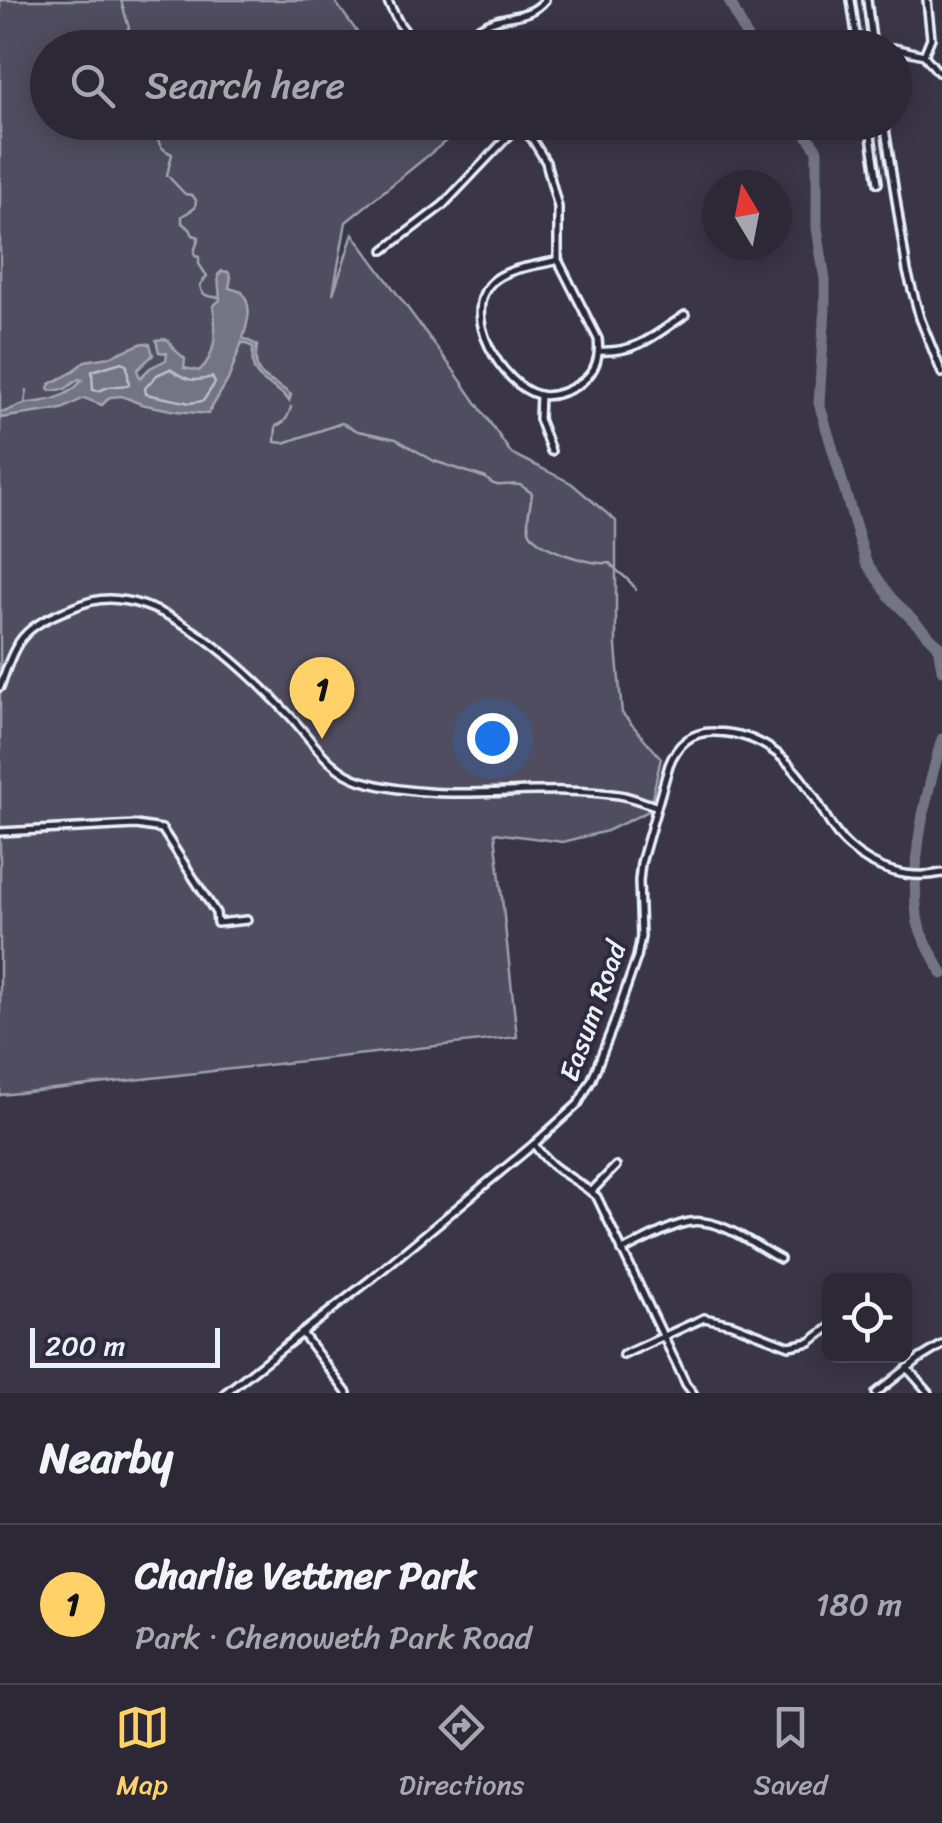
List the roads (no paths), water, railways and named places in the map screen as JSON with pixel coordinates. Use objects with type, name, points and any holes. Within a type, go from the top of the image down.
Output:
[{"type":"street","points":[[387,0],[404,30]]},
{"type":"street","points":[[477,30],[496,20],[526,15],[545,0]]},
{"type":"street","points":[[851,0],[855,30]]},
{"type":"street","points":[[866,0],[870,30]]},
{"type":"street","points":[[924,55],[931,38],[927,0]]},
{"type":"street","points":[[912,52],[924,55],[938,72],[942,70]]},
{"type":"street","points":[[384,250],[453,195],[503,140]]},
{"type":"street","points":[[531,140],[550,170],[559,217],[558,260],[598,339],[594,367],[580,384],[540,395],[512,377],[494,357],[485,336],[481,303],[490,284],[502,276],[558,260]]},
{"type":"street","points":[[872,140],[878,183]]},
{"type":"street","points":[[887,140],[907,271],[942,373]]},
{"type":"street","points":[[598,352],[640,345],[685,316]]},
{"type":"street","points":[[540,395],[539,420],[551,451]]},
{"type":"street","points":[[0,687],[18,640],[39,624],[88,602],[124,601],[192,630],[248,675],[329,762],[356,780],[475,794],[586,791],[624,796],[656,807]]},
{"type":"street","name":"Easum Road","points":[[224,1393],[534,1144],[573,1110],[586,1093],[622,1002],[639,946],[642,862],[672,756],[685,740],[712,731],[738,735],[768,747],[803,778],[848,847],[875,864],[910,876],[942,874]]},
{"type":"street","points":[[0,832],[136,824],[162,829],[216,913],[217,923],[246,920]]},
{"type":"street","points":[[534,1144],[554,1169],[597,1197],[686,1384],[694,1393]]},
{"type":"street","points":[[591,1192],[616,1166]]},
{"type":"street","points":[[622,1250],[684,1223],[697,1222],[720,1226],[780,1259]]},
{"type":"street","points":[[623,1354],[704,1318],[794,1346],[810,1342],[822,1332]]},
{"type":"street","points":[[302,1333],[346,1393]]},
{"type":"street","points":[[876,1393],[942,1345]]},
{"type":"street","points":[[907,1368],[929,1393]]},
{"type":"water","points":[[222,271],[231,277],[229,288],[242,292],[248,304],[243,338],[257,345],[260,372],[291,395],[289,401],[259,377],[253,365],[253,347],[242,342],[228,380],[208,414],[141,404],[122,396],[110,397],[102,405],[84,398],[62,409],[0,418],[0,411],[52,399],[71,390],[82,380],[65,389],[48,388],[85,361],[109,357],[143,343],[150,344],[153,355],[137,370],[140,378],[166,360],[167,353],[159,352],[156,340],[169,341],[185,359],[184,368],[199,371],[212,349],[213,306],[220,300],[218,275]]},
{"type":"waterway","points":[[121,0],[127,30]]},
{"type":"waterway","points":[[729,0],[743,30]]},
{"type":"waterway","points":[[159,140],[163,149],[172,154],[167,175],[196,200],[195,208],[182,216],[182,223],[199,237],[194,252],[207,276],[200,285],[202,292],[218,297]]},
{"type":"waterway","points":[[810,140],[817,150],[817,228],[825,280],[819,403],[866,562],[891,598],[938,645],[942,670]]},
{"type":"waterway","points":[[25,403],[27,390]]},
{"type":"waterway","points":[[291,407],[286,419],[276,426],[275,442],[284,443],[342,423],[358,431],[396,439],[434,461],[494,484],[520,485],[532,493],[528,524],[535,538],[566,555],[610,563],[636,590]]},
{"type":"waterway","points":[[942,739],[921,827],[915,894],[921,931],[942,974]]},
{"type":"place","name":"Charlie Vettner Park","points":[[322,739]]}]
